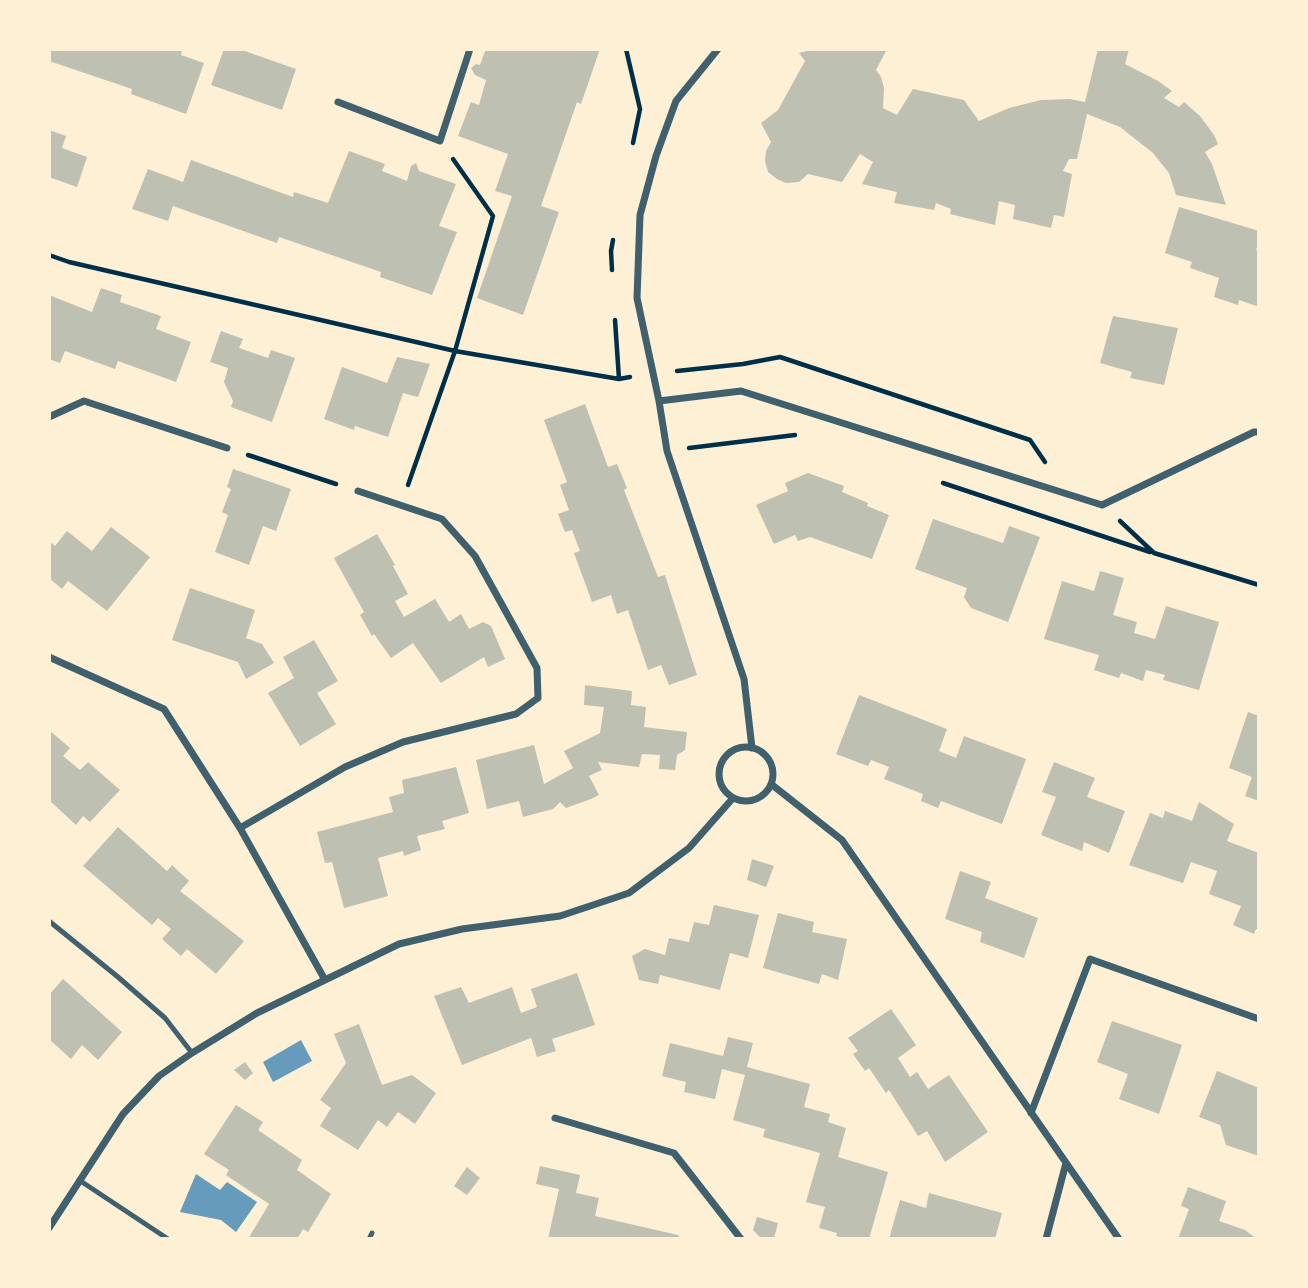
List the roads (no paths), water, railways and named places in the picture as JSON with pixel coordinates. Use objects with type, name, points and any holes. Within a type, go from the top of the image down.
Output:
[{"type":"street","points":[[338,102],[440,141],[470,49]]},
{"type":"street","points":[[718,49],[676,101],[656,156],[640,215],[637,298],[667,451],[744,679],[752,748]]},
{"type":"street","points":[[659,401],[741,391],[1102,505],[1254,432],[1259,432]]},
{"type":"street","points":[[49,417],[84,401],[227,448]]},
{"type":"street","points":[[240,828],[345,767],[402,742],[516,714],[538,698],[537,668],[475,556],[442,519],[358,491]]},
{"type":"street","points":[[49,657],[164,709],[240,828],[325,980]]},
{"type":"street","points":[[752,748],[767,758],[773,775],[771,784],[759,798],[751,801],[733,798],[721,785],[720,768],[728,754],[736,749],[752,748]]},
{"type":"street","points":[[771,784],[842,840],[1119,1239]]},
{"type":"street","points":[[49,1228],[123,1114],[159,1076],[192,1053],[257,1013],[400,944],[462,929],[560,916],[629,893],[689,848],[733,798]]},
{"type":"street","points":[[1031,1113],[1090,959],[1259,1019]]},
{"type":"street","points":[[555,1118],[674,1153],[741,1239]]},
{"type":"street","points":[[1046,1239],[1066,1163]]},
{"type":"lane","points":[[49,921],[165,1018],[192,1053]]},
{"type":"lane","points":[[79,1180],[167,1239]]},
{"type":"water","points":[[301,1040],[312,1061],[273,1082],[263,1062]]},
{"type":"water","points":[[196,1174],[220,1190],[227,1182],[257,1202],[236,1232],[221,1220],[180,1212]]}]
